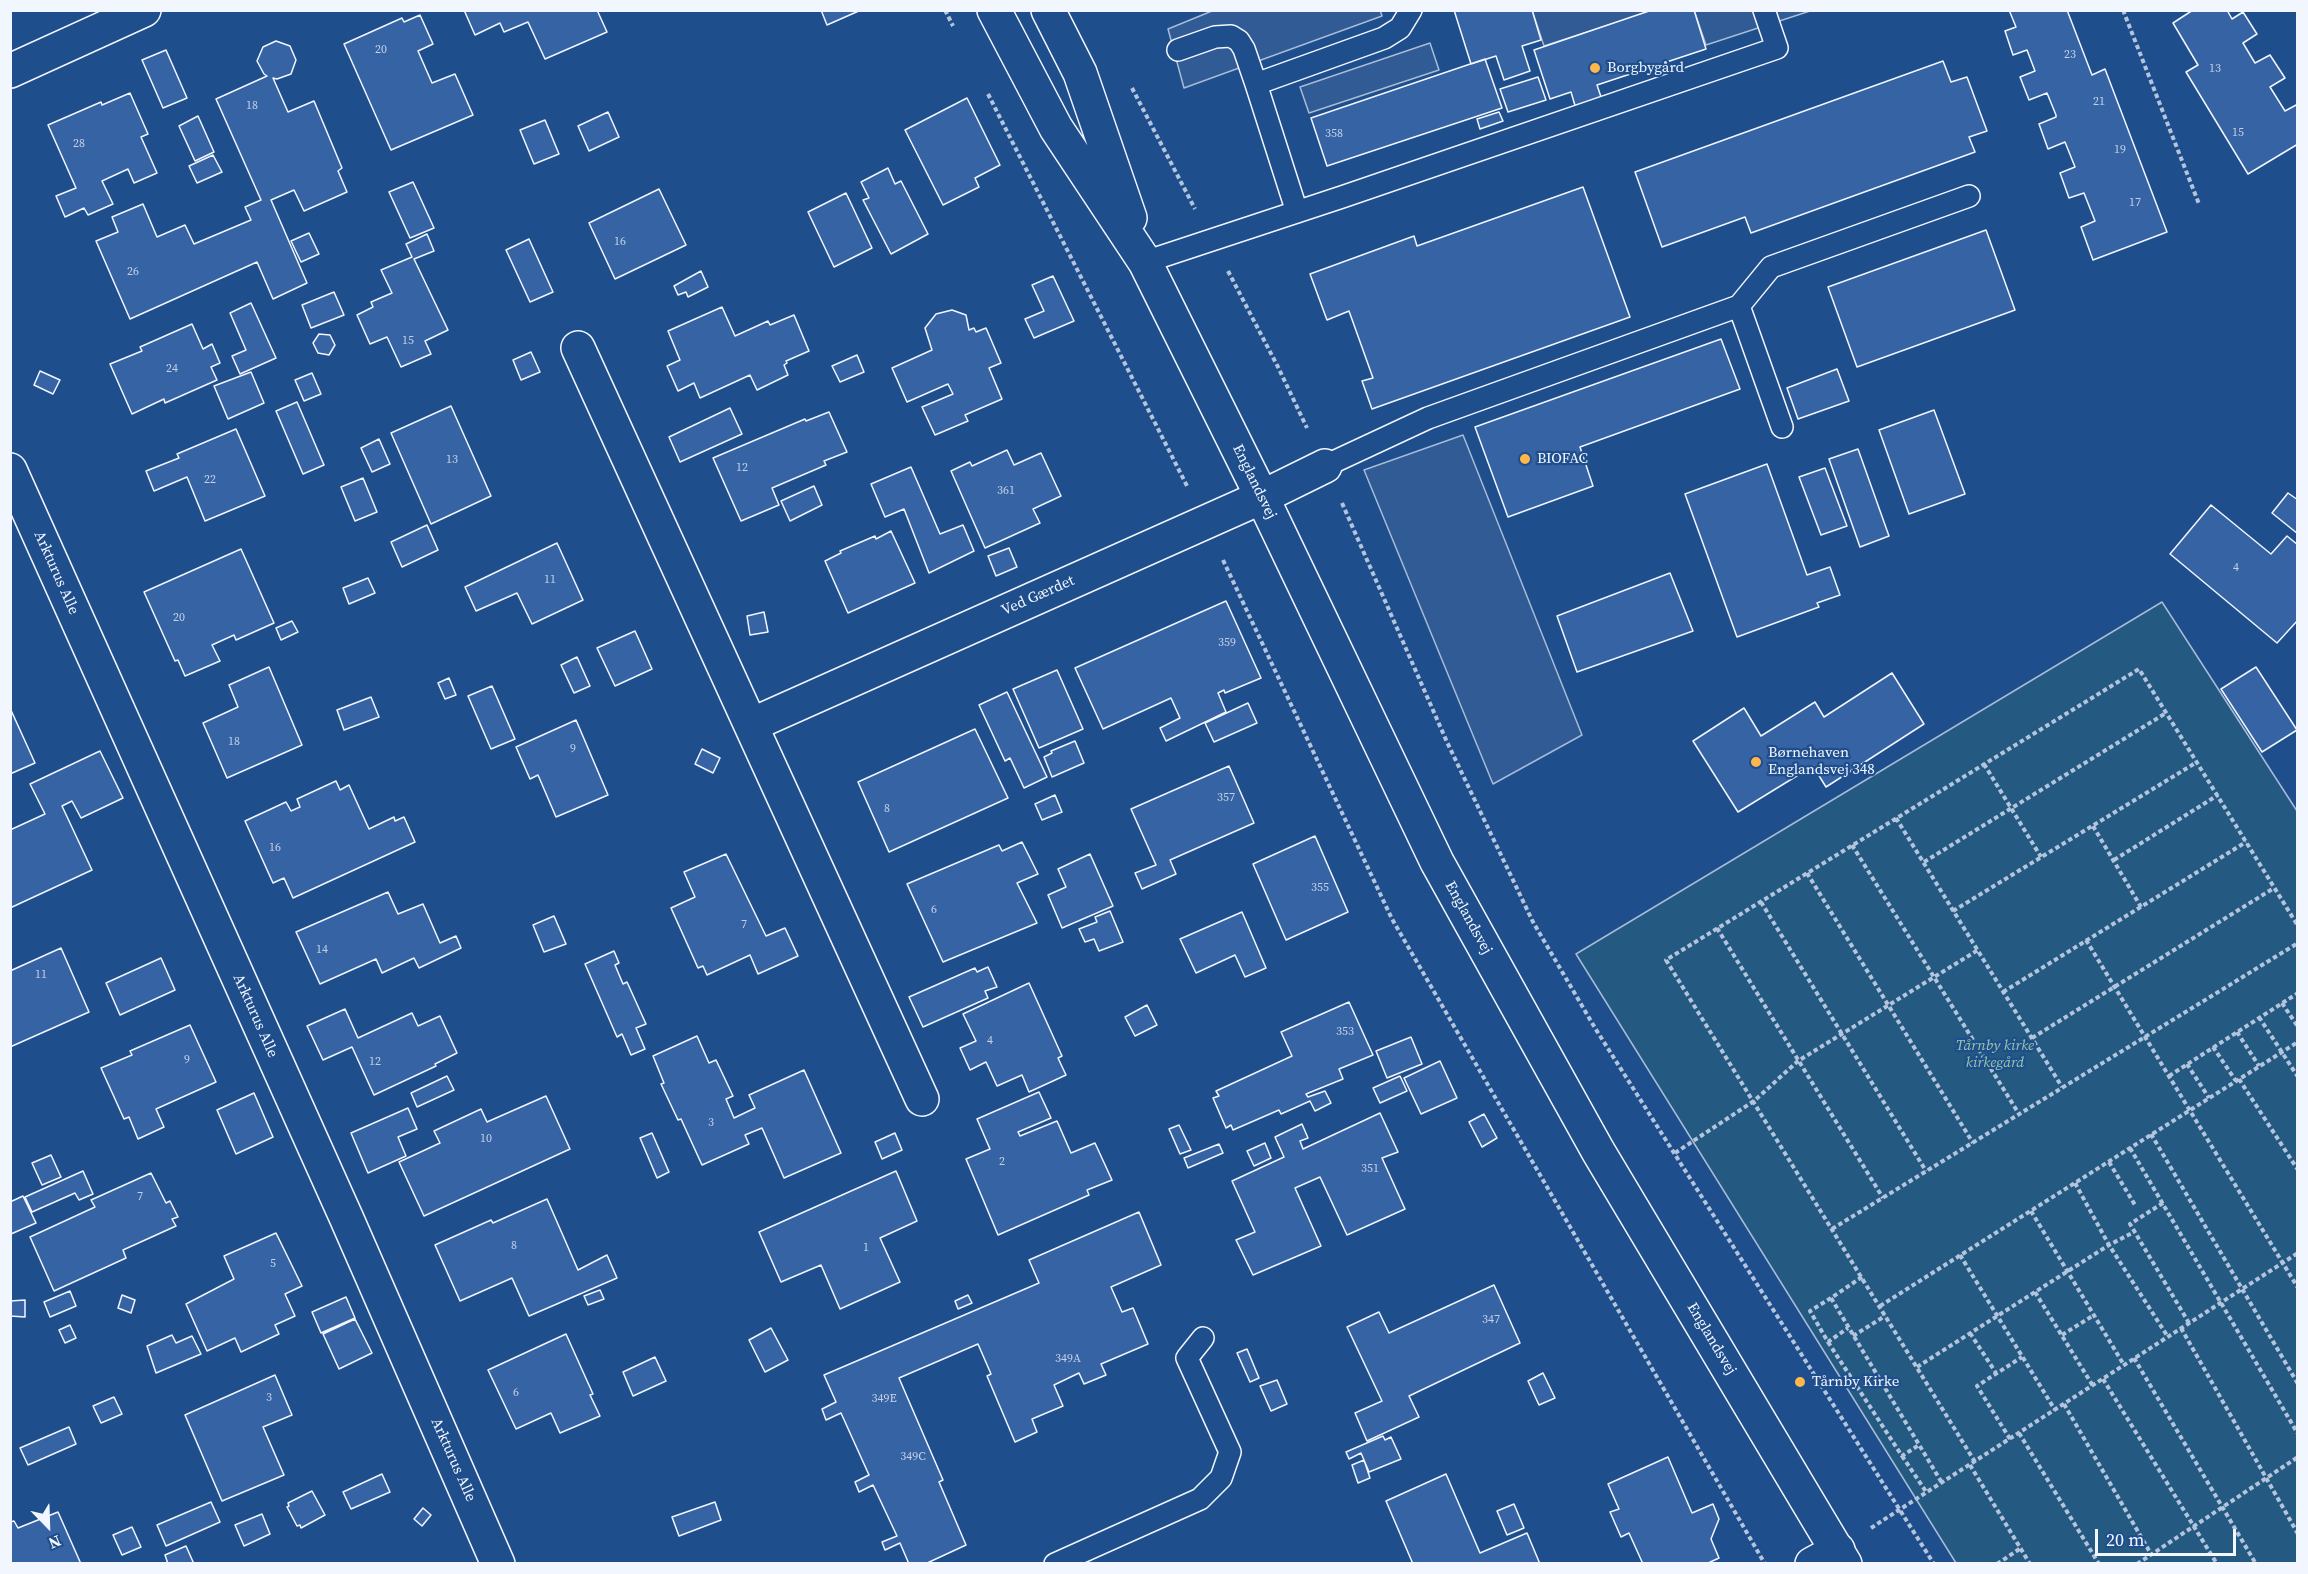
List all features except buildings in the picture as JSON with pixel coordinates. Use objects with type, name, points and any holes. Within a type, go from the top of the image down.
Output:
[{"type":"street","points":[[10,71],[144,10]]},
{"type":"street","name":"Englandsvej","points":[[994,10],[1056,128],[1145,262],[1262,497],[1437,862],[1598,1151],[1836,1560]]},
{"type":"street","name":"Englandsvej","points":[[1048,10],[1080,73],[1145,262]]},
{"type":"street","points":[[578,348],[922,1099]]},
{"type":"street","name":"Ved Gærdet","points":[[751,725],[1262,497],[1325,466]]},
{"type":"street","name":"Arkturus Alle","points":[[10,470],[346,1217],[498,1563]]},
{"type":"lane","points":[[1256,84],[1384,38],[1400,28],[1411,10]]},
{"type":"lane","points":[[1145,262],[1777,48],[1764,10]]},
{"type":"lane","points":[[1178,50],[1215,37],[1231,36],[1239,40],[1256,84],[1297,212]]},
{"type":"lane","points":[[1325,466],[1428,418],[1739,306],[1772,267],[1969,196]]},
{"type":"lane","points":[[1739,306],[1782,427]]},
{"type":"lane","points":[[1055,1563],[1200,1499],[1221,1478],[1230,1452],[1187,1358],[1203,1338]]},
{"type":"path","points":[[945,10],[956,31]]},
{"type":"path","points":[[2123,10],[2199,204]]},
{"type":"path","points":[[1130,84],[1278,367],[1325,466],[1447,742],[1533,922],[1595,1028],[1934,1563]]},
{"type":"path","points":[[987,92],[1205,521],[1392,919],[1765,1563]]},
{"type":"path","points":[[1975,1462],[1666,960],[2139,669],[2298,926]]},
{"type":"path","points":[[1924,862],[2166,713]]},
{"type":"path","points":[[1953,911],[2197,762]]},
{"type":"path","points":[[1984,764],[2041,857]]},
{"type":"path","points":[[2115,860],[2218,795]]},
{"type":"path","points":[[1896,818],[2062,1087]]},
{"type":"path","points":[[2093,826],[2115,860],[2140,907]]},
{"type":"path","points":[[2003,992],[2246,843]]},
{"type":"path","points":[[1852,845],[2019,1114]]},
{"type":"path","points":[[1807,873],[1973,1143]]},
{"type":"path","points":[[2032,1038],[2274,888]]},
{"type":"path","points":[[1761,902],[1926,1171]]},
{"type":"path","points":[[1717,928],[1883,1198]]},
{"type":"path","points":[[2086,940],[2298,1288]]},
{"type":"path","points":[[1832,1229],[2298,943]]},
{"type":"path","points":[[1675,1153],[1754,1101],[1798,1061],[1978,950]]},
{"type":"path","points":[[2169,1076],[2298,993]]},
{"type":"path","points":[[2282,1003],[2298,1028]]},
{"type":"path","points":[[2259,1017],[2298,1077]]},
{"type":"path","points":[[2237,1032],[2259,1066]]},
{"type":"path","points":[[1880,1306],[2298,1042]]},
{"type":"path","points":[[2212,1047],[2298,1170]]},
{"type":"path","points":[[2187,1064],[2209,1098]]},
{"type":"path","points":[[2151,1134],[2298,1384]]},
{"type":"path","points":[[2130,1148],[2298,1434]]},
{"type":"path","points":[[2108,1162],[2135,1205]]},
{"type":"path","points":[[2075,1183],[2109,1245],[2168,1337]]},
{"type":"path","points":[[2163,1203],[2130,1224],[2189,1323]]},
{"type":"path","points":[[2031,1211],[2124,1365]]},
{"type":"path","points":[[1917,1367],[2109,1245],[2134,1232]]},
{"type":"path","points":[[1836,1560],[1900,1510],[2298,1253]]},
{"type":"path","points":[[1960,1255],[2055,1410]]},
{"type":"path","points":[[1862,1277],[1810,1311],[1927,1493]]},
{"type":"path","points":[[2035,1292],[2093,1386]]},
{"type":"path","points":[[1831,1298],[1942,1483]]},
{"type":"path","points":[[2061,1335],[2094,1315]]},
{"type":"path","points":[[1853,1336],[1886,1316]]},
{"type":"path","points":[[1828,1342],[1848,1328]]},
{"type":"path","points":[[2181,1328],[2298,1534]]},
{"type":"path","points":[[1970,1333],[1996,1373]]},
{"type":"path","points":[[2010,1439],[1977,1386],[2022,1357]]},
{"type":"path","points":[[2134,1358],[2256,1563]]},
{"type":"path","points":[[2103,1379],[2217,1563]]},
{"type":"path","points":[[2064,1404],[2151,1554]]},
{"type":"path","points":[[2019,1433],[2099,1563]]},
{"type":"path","points":[[1902,1456],[1919,1445]]},
{"type":"path","points":[[2137,1563],[2298,1457]]},
{"type":"path","points":[[1970,1465],[2030,1563]]},
{"type":"path","points":[[1997,1563],[2021,1548]]},
{"type":"path","points":[[2145,1558],[2148,1563]]},
{"type":"green space","name":"Tårnby kirke kirkegård","points":[[2162,602],[2297,811],[2297,1563],[1956,1563],[1576,954]]},
{"type":"shaded area","points":[[1380,10],[1382,16],[1184,88],[1168,29],[1212,11]]},
{"type":"shaded area","points":[[1532,10],[1652,11],[1544,46]]},
{"type":"shaded area","points":[[1694,10],[1810,11],[1706,45]]},
{"type":"shaded area","points":[[1430,43],[1439,70],[1309,113],[1300,87]]},
{"type":"shaded area","points":[[1463,435],[1582,735],[1493,784],[1364,470]]},
{"type":"place","name":"Borgbygård","points":[[1595,68]]},
{"type":"place","name":"BIOFAC","points":[[1525,459]]},
{"type":"place","name":"Børnehaven Englandsvej 348","points":[[1756,762]]},
{"type":"place","name":"Tårnby Kirke","points":[[1800,1382]]}]
